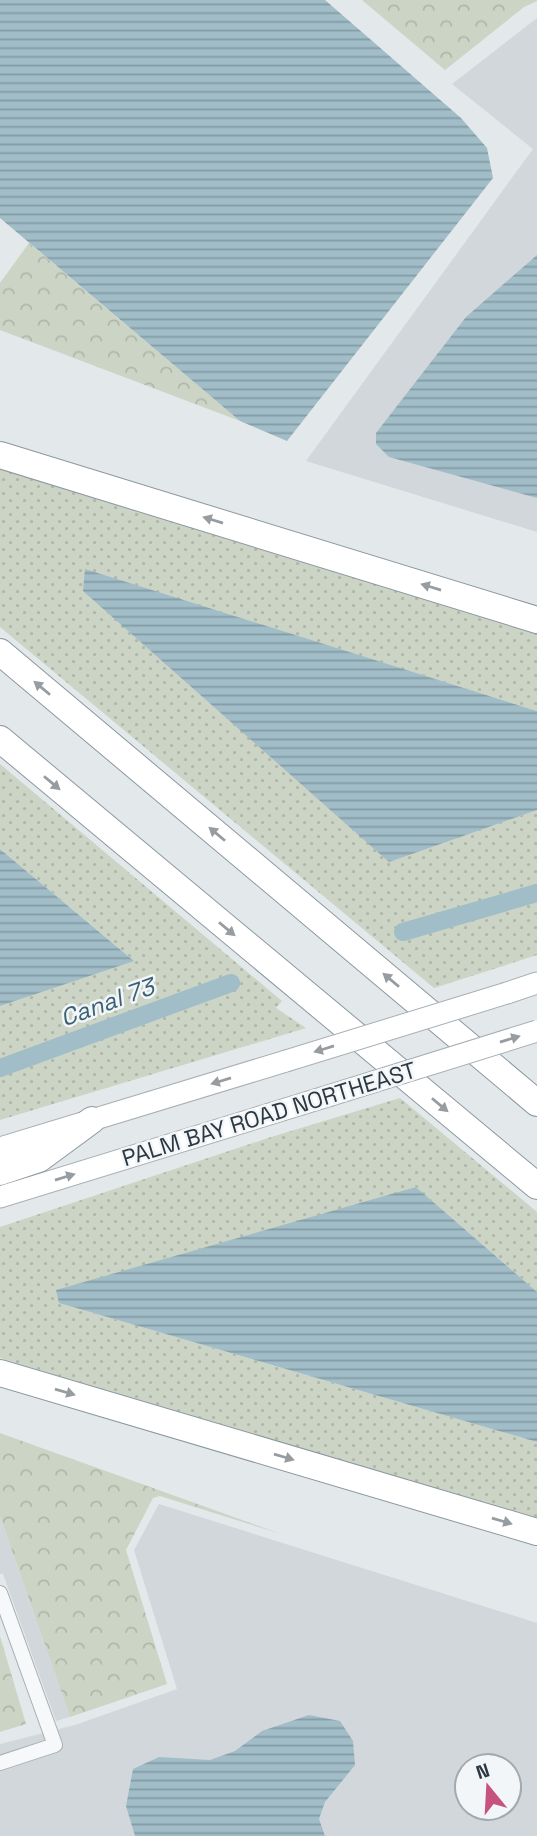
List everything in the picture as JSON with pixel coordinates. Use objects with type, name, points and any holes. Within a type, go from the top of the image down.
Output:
[{"type":"highway","points":[[0,455],[537,620]]},
{"type":"highway","points":[[0,652],[537,1103]]},
{"type":"highway","points":[[0,739],[537,1186]]},
{"type":"highway","points":[[0,1171],[39,1159],[92,1120]]},
{"type":"highway","points":[[0,1373],[537,1532]]},
{"type":"main road","name":"PALM BAY ROAD NORTHEAST","points":[[0,1148],[537,983]]},
{"type":"main road","name":"PALM BAY ROAD NORTHEAST","points":[[0,1198],[537,1031]]},
{"type":"street","points":[[0,1593],[55,1745],[0,1763]]},
{"type":"shaded area","points":[[537,18],[537,532],[306,461],[533,149],[452,84]]},
{"type":"shaded area","points":[[159,1504],[537,1623],[537,1836],[0,1836],[0,1744],[75,1725],[177,1689],[134,1550]]},
{"type":"shaded area","points":[[0,1516],[70,1717],[56,1721],[3,1574],[0,1574]]},
{"type":"green space","points":[[362,0],[537,1],[524,7],[445,70]]},
{"type":"green space","points":[[29,243],[240,421],[0,330],[0,283]]},
{"type":"green space","points":[[0,460],[537,628],[537,711],[85,570],[389,861],[537,810],[537,955],[434,988],[0,627]]},
{"type":"green space","points":[[0,764],[282,1001],[276,1008],[306,1028],[0,1120],[0,1006],[133,960],[0,849]]},
{"type":"green space","points":[[400,1098],[537,1212],[537,1292],[416,1187],[59,1303],[537,1442],[537,1521],[0,1358],[0,1227],[268,1138]]},
{"type":"green space","points":[[0,1433],[281,1534],[160,1496],[153,1498],[126,1550],[167,1684],[70,1717],[0,1516]]},
{"type":"green space","points":[[0,1636],[26,1724],[0,1732]]},
{"type":"water","points":[[0,0],[325,0],[461,118],[487,148],[493,178],[287,441],[240,421],[0,218]]},
{"type":"water","points":[[537,255],[537,498],[389,457],[376,444],[376,433],[466,317]]},
{"type":"water","points":[[85,569],[537,711],[537,810],[389,862],[83,591]]},
{"type":"water","points":[[0,849],[134,961],[0,1006]]},
{"type":"water","points":[[416,1187],[537,1292],[537,1442],[59,1303],[56,1290]]},
{"type":"water","points":[[309,1715],[340,1721],[353,1741],[355,1765],[325,1802],[319,1819],[325,1836],[135,1836],[126,1806],[133,1769],[159,1757],[210,1760],[235,1751],[262,1731]]},
{"type":"waterway","name":"Canal 73","points":[[403,932],[537,893]]},
{"type":"waterway","name":"Canal 73","points":[[0,1068],[231,983]]}]
